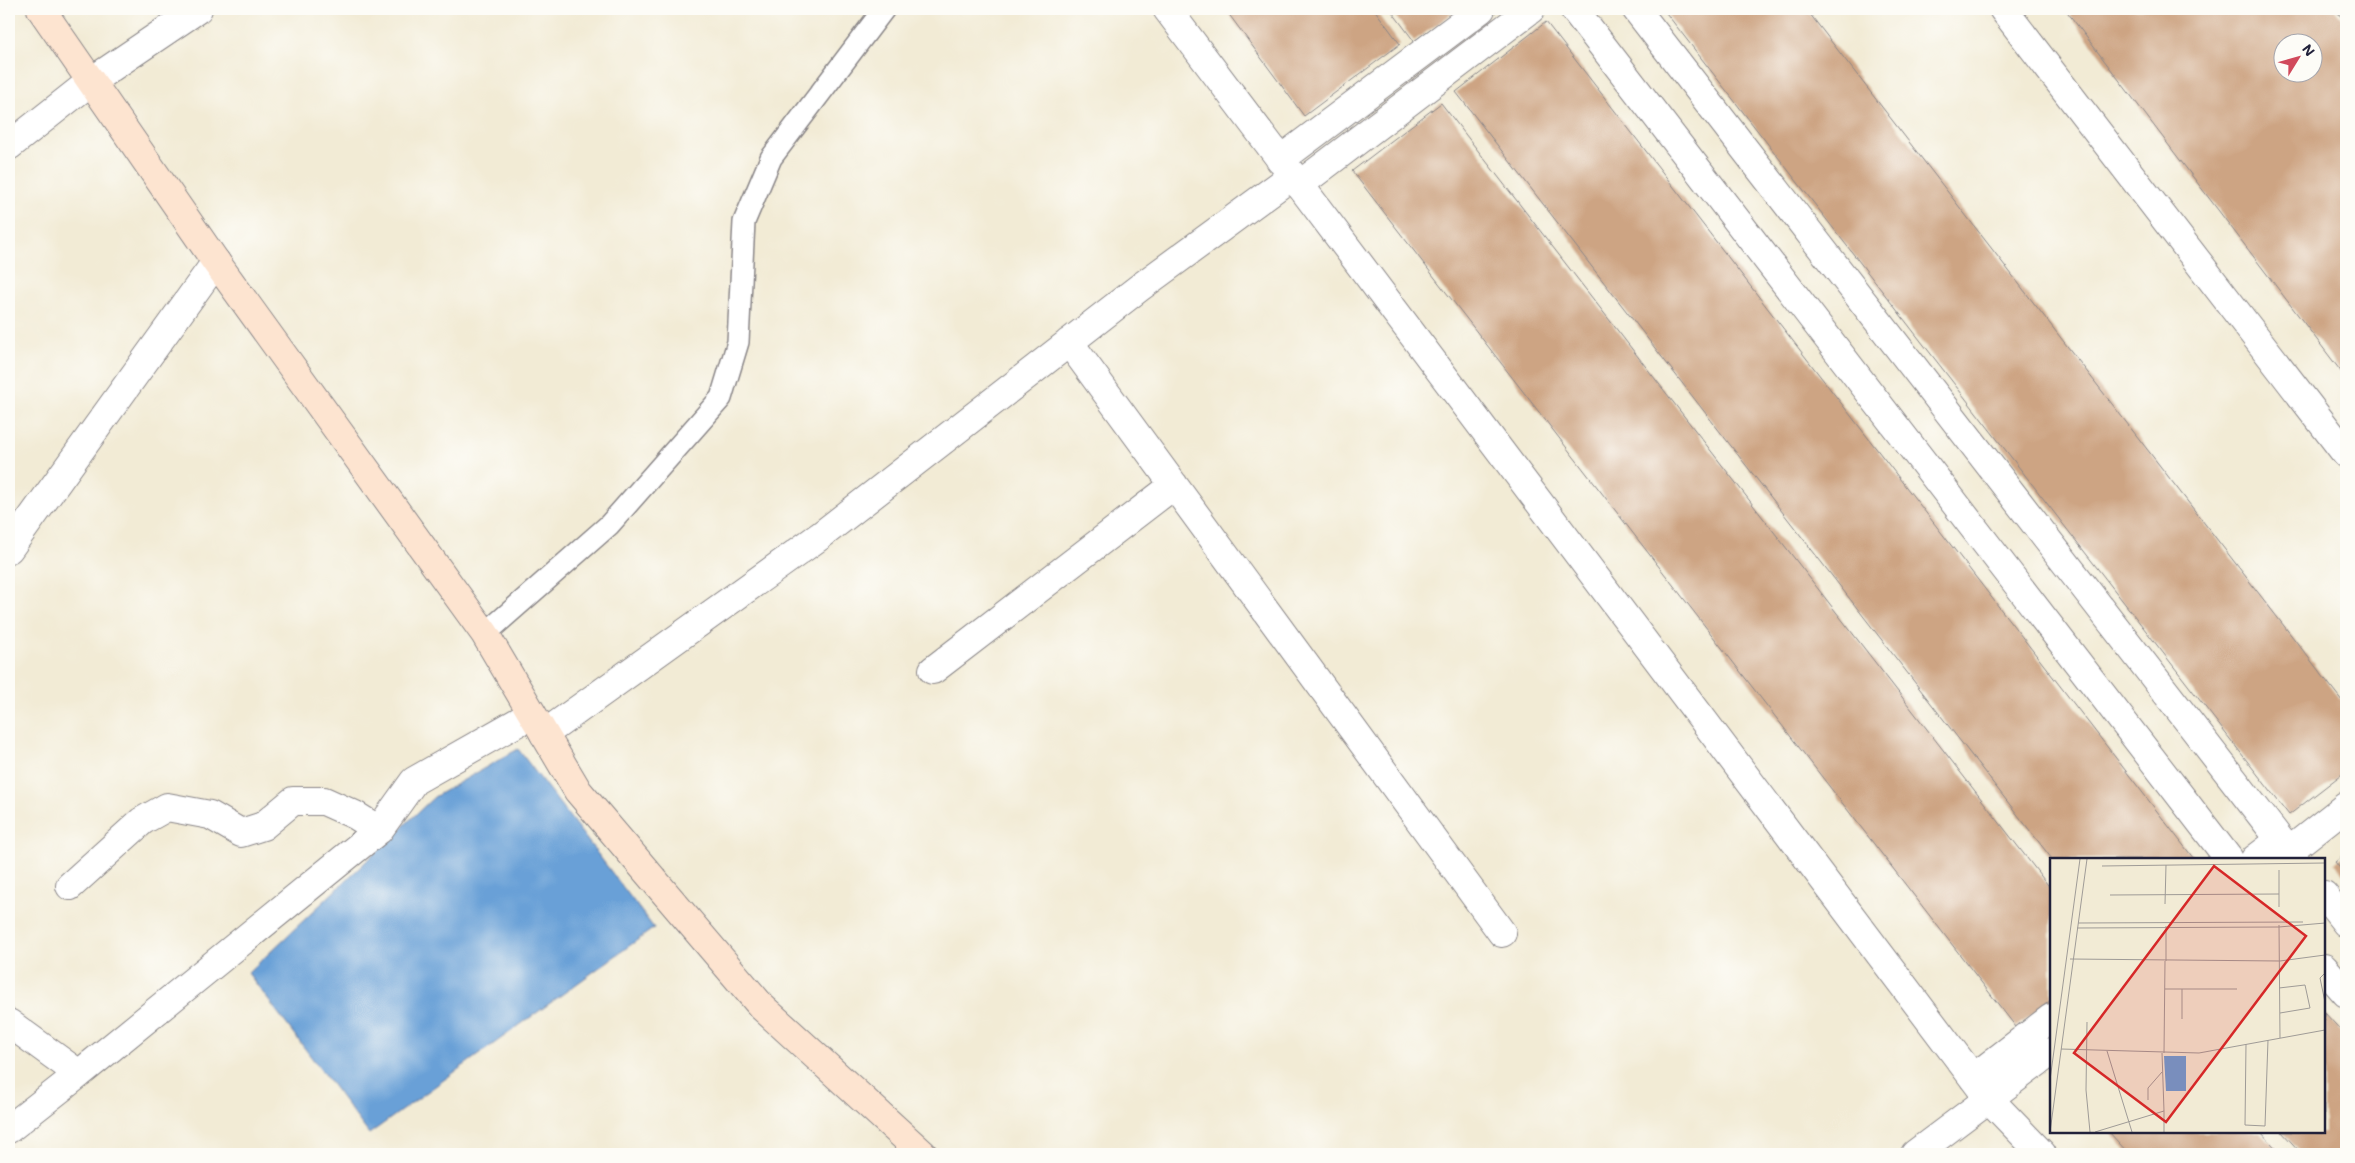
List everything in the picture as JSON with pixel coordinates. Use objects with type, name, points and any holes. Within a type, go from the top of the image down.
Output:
[{"type":"street","points":[[40,9],[216,262],[485,634],[578,792],[762,1007],[923,1154]]},
{"type":"street","points":[[9,146],[90,82],[198,9]]},
{"type":"street","points":[[1167,9],[1989,1099],[2042,1154]]},
{"type":"street","points":[[1290,174],[1481,9]]},
{"type":"street","points":[[9,1129],[379,830],[414,781],[538,724],[820,536],[1069,342],[1290,174],[1531,9]]},
{"type":"street","points":[[1574,9],[2228,858]]},
{"type":"street","points":[[1636,9],[2288,850]]},
{"type":"street","points":[[2003,9],[2346,454]]},
{"type":"street","points":[[9,550],[216,262]]},
{"type":"street","points":[[1069,342],[1502,933]]},
{"type":"street","points":[[933,670],[1174,485]]},
{"type":"street","points":[[70,886],[142,821],[167,807],[210,815],[241,832],[263,826],[294,801],[324,801],[355,815],[379,830]]},
{"type":"street","points":[[2259,858],[2288,850],[2346,806]]},
{"type":"street","points":[[2325,896],[2346,923]]},
{"type":"street","points":[[2325,969],[2346,993]]},
{"type":"street","points":[[1973,1078],[2050,1019]]},
{"type":"street","points":[[9,1024],[79,1074]]},
{"type":"street","points":[[1915,1154],[2050,1053]]},
{"type":"lane","points":[[485,634],[609,525],[721,398],[738,342],[744,222],[747,214],[771,158],[884,9]]},
{"type":"water","points":[[518,749],[654,928],[369,1134],[248,973],[434,797]]},
{"type":"building","points":[[1225,9],[1374,9],[1400,44],[1304,116]]},
{"type":"building","points":[[1390,9],[1458,9],[1414,41]]},
{"type":"building","points":[[1663,9],[1806,9],[2346,706],[2346,771],[2289,815]]},
{"type":"building","points":[[2065,9],[2335,9],[2346,23],[2346,378]]},
{"type":"building","points":[[1546,22],[2193,858],[2051,858],[1456,92]]},
{"type":"building","points":[[1441,103],[2050,888],[2050,1001],[2016,1027],[1352,171]]},
{"type":"building","points":[[2346,854],[2346,876],[2335,862]]},
{"type":"building","points":[[2325,1013],[2346,1036],[2346,1154],[2302,1154],[2283,1133],[2325,1133]]},
{"type":"building","points":[[2110,1133],[2262,1133],[2281,1154],[2129,1154]]}]
